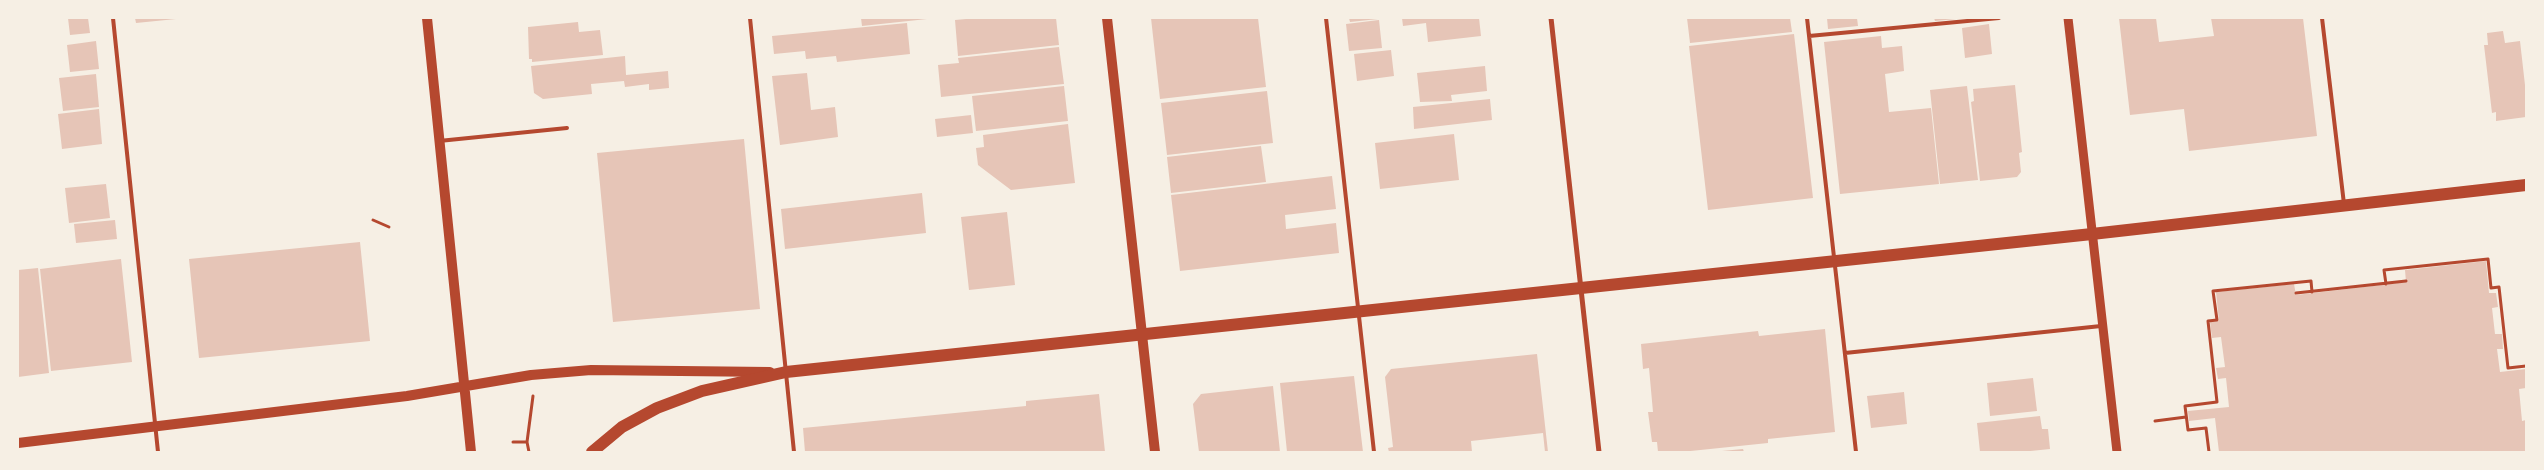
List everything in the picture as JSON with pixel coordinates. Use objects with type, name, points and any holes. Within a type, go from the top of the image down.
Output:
[{"type":"main road","points":[[427,18],[471,452]]},
{"type":"main road","points":[[1106,18],[1156,452]]},
{"type":"main road","points":[[18,443],[407,396],[531,375],[591,370],[786,372],[1834,262],[2526,185]]},
{"type":"main road","points":[[592,452],[622,427],[657,408],[710,389],[786,372]]},
{"type":"street","points":[[1551,18],[1599,452]]},
{"type":"street","points":[[2068,18],[2117,452]]},
{"type":"lane","points":[[113,18],[158,452]]},
{"type":"lane","points":[[750,18],[794,452]]},
{"type":"lane","points":[[1326,18],[1374,452]]},
{"type":"lane","points":[[1807,18],[1856,452]]},
{"type":"lane","points":[[1809,36],[1998,18]]},
{"type":"lane","points":[[2322,18],[2344,206]]},
{"type":"lane","points":[[439,141],[566,128]]},
{"type":"lane","points":[[1845,353],[2103,326]]},
{"type":"path","points":[[372,220],[389,227]]},
{"type":"path","points":[[2386,284],[2384,270],[2488,259],[2490,288],[2499,287],[2508,368],[2526,366]]},
{"type":"path","points":[[2208,452],[2206,428],[2188,430],[2185,406],[2217,402],[2208,321],[2216,320],[2214,291],[2310,281],[2312,292]]},
{"type":"path","points":[[2296,294],[2406,281]]},
{"type":"path","points":[[529,452],[527,442],[533,394]]},
{"type":"path","points":[[2155,421],[2186,417]]},
{"type":"path","points":[[513,442],[527,442]]},
{"type":"building","points":[[68,18],[88,18],[90,33],[70,35]]},
{"type":"building","points":[[135,18],[176,18],[176,19],[136,23]]},
{"type":"building","points":[[861,18],[927,18],[927,19],[862,26]]},
{"type":"building","points":[[977,18],[1056,18],[1059,45],[958,56],[955,20]]},
{"type":"building","points":[[1151,18],[1258,18],[1266,87],[1160,99]]},
{"type":"building","points":[[1349,18],[1378,18],[1378,19],[1350,22]]},
{"type":"building","points":[[1402,18],[1479,18],[1481,36],[1428,42],[1426,23],[1403,26]]},
{"type":"building","points":[[1687,18],[1790,18],[1792,32],[1690,43]]},
{"type":"building","points":[[1827,18],[1857,18],[1858,26],[1828,29]]},
{"type":"building","points":[[1934,18],[1956,18],[1956,19],[1935,21]]},
{"type":"building","points":[[2119,18],[2156,18],[2159,42],[2214,36],[2211,18],[2303,18],[2317,136],[2189,151],[2184,109],[2130,115]]},
{"type":"building","points":[[1379,20],[1382,48],[1349,51],[1346,24]]},
{"type":"building","points":[[578,22],[579,32],[600,30],[603,55],[532,62],[532,59],[529,59],[528,27]]},
{"type":"building","points":[[907,23],[910,54],[837,62],[836,56],[806,59],[805,51],[774,54],[772,36]]},
{"type":"building","points":[[1989,24],[1992,54],[1965,58],[1962,28]]},
{"type":"building","points":[[2503,31],[2505,43],[2520,41],[2526,94],[2526,117],[2496,121],[2496,112],[2492,113],[2484,45],[2488,45],[2487,33]]},
{"type":"building","points":[[1794,34],[1813,198],[1708,210],[1689,46]]},
{"type":"building","points":[[1881,36],[1882,48],[1902,46],[1904,71],[1885,74],[1889,112],[1931,108],[1939,184],[1840,194],[1824,42]]},
{"type":"building","points":[[96,41],[99,69],[70,72],[67,45]]},
{"type":"building","points":[[1059,47],[1064,84],[941,97],[938,65],[959,63],[958,58]]},
{"type":"building","points":[[1391,50],[1394,76],[1357,81],[1354,54]]},
{"type":"building","points":[[625,56],[626,75],[668,71],[669,88],[649,90],[649,84],[625,87],[624,81],[591,84],[592,94],[543,99],[534,93],[531,66]]},
{"type":"building","points":[[1485,66],[1487,91],[1451,95],[1452,101],[1420,102],[1417,73]]},
{"type":"building","points":[[807,73],[811,110],[835,107],[838,137],[780,145],[772,76]]},
{"type":"building","points":[[96,74],[99,107],[63,111],[59,78]]},
{"type":"building","points":[[2015,85],[2022,152],[2019,153],[2021,172],[2017,177],[1980,181],[1971,102],[1974,101],[1973,89]]},
{"type":"building","points":[[1064,86],[1068,121],[976,131],[972,96]]},
{"type":"building","points":[[1967,86],[1978,180],[1940,184],[1930,90]]},
{"type":"building","points":[[1267,91],[1273,143],[1167,155],[1161,103]]},
{"type":"building","points":[[1490,99],[1492,120],[1414,129],[1413,107]]},
{"type":"building","points":[[99,109],[102,144],[62,149],[58,114]]},
{"type":"building","points":[[971,115],[973,133],[937,137],[935,119]]},
{"type":"building","points":[[1068,124],[1075,183],[1011,190],[978,165],[976,148],[984,147],[983,135]]},
{"type":"building","points":[[1454,134],[1459,180],[1380,189],[1375,143]]},
{"type":"building","points":[[744,139],[760,309],[613,322],[597,153]]},
{"type":"building","points":[[1261,146],[1266,182],[1171,193],[1167,157]]},
{"type":"building","points":[[1332,176],[1336,209],[1285,215],[1286,229],[1336,223],[1339,253],[1180,271],[1171,195]]},
{"type":"building","points":[[106,184],[110,218],[69,223],[65,188]]},
{"type":"building","points":[[922,193],[926,233],[785,249],[781,209]]},
{"type":"building","points":[[1007,212],[1015,285],[969,290],[961,217]]},
{"type":"building","points":[[115,220],[117,239],[76,243],[74,224]]},
{"type":"building","points":[[360,242],[370,341],[199,358],[189,259]]},
{"type":"building","points":[[121,259],[132,362],[51,371],[40,269]]},
{"type":"building","points":[[2486,261],[2489,293],[2496,293],[2498,307],[2492,308],[2495,334],[2502,334],[2503,349],[2497,349],[2500,372],[2526,369],[2526,388],[2519,389],[2522,421],[2526,420],[2526,452],[2219,452],[2215,418],[2189,421],[2188,411],[2229,407],[2226,378],[2218,379],[2216,368],[2225,367],[2221,337],[2212,338],[2210,322],[2219,321],[2216,292],[2294,284],[2296,295],[2406,282],[2405,270]]},
{"type":"building","points":[[38,268],[49,373],[18,377],[18,270]]},
{"type":"building","points":[[1825,329],[1835,432],[1768,439],[1768,443],[1681,452],[1658,452],[1657,442],[1652,442],[1648,412],[1653,412],[1649,368],[1643,369],[1641,344],[1758,331],[1759,336]]},
{"type":"building","points":[[1537,354],[1548,452],[1545,452],[1543,433],[1471,441],[1472,452],[1389,452],[1388,448],[1393,447],[1385,377],[1391,369]]},
{"type":"building","points":[[1354,376],[1363,452],[1287,452],[1280,383]]},
{"type":"building","points":[[2033,378],[2037,411],[1990,416],[1987,383]]},
{"type":"building","points":[[1273,386],[1280,452],[1199,452],[1193,404],[1201,394]]},
{"type":"building","points":[[1904,392],[1907,424],[1871,428],[1867,396]]},
{"type":"building","points":[[1099,394],[1105,452],[805,452],[803,428],[1026,406],[1026,401]]},
{"type":"building","points":[[2040,416],[2042,429],[2048,429],[2050,449],[2021,452],[1980,452],[1977,423]]},
{"type":"building","points":[[1743,449],[1744,452],[1722,452],[1722,451]]}]
